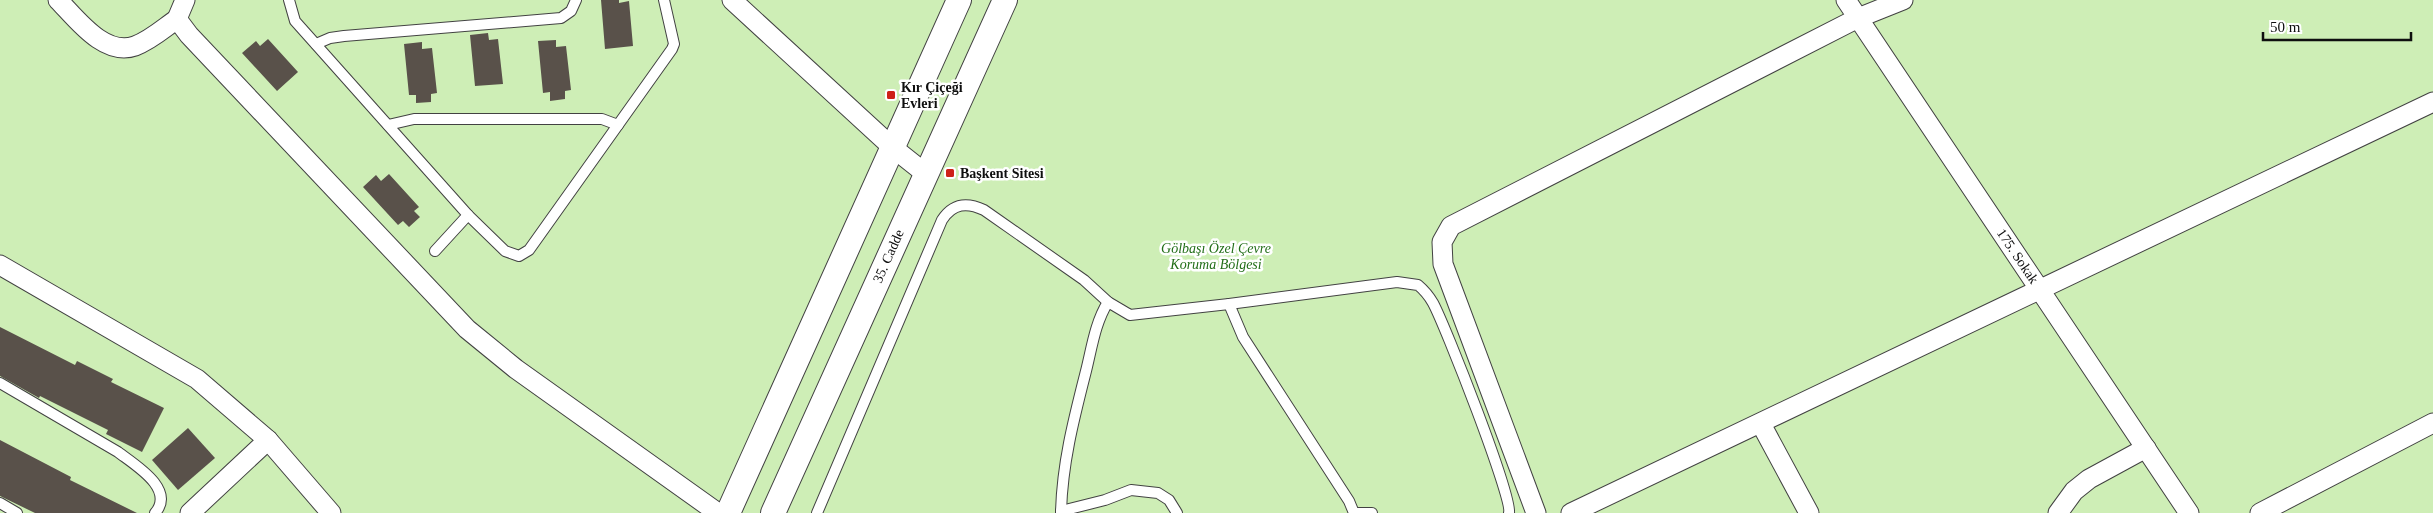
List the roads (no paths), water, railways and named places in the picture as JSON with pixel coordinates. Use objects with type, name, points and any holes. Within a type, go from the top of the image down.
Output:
[{"type":"street","points":[[58,0],[90,32],[104,42],[117,47],[132,47],[148,40],[178,19],[185,0]]},
{"type":"street","points":[[732,0],[892,147],[926,174]]},
{"type":"street","points":[[728,513],[959,0]]},
{"type":"street","name":"35. Cadde","points":[[773,513],[1005,0]]},
{"type":"street","name":"175. Sokak","points":[[1846,0],[2189,513]]},
{"type":"street","points":[[1536,513],[1444,264],[1441,251],[1444,236],[1451,226],[1858,18],[1903,0]]},
{"type":"street","points":[[178,19],[189,35],[467,329],[516,369],[718,513]]},
{"type":"street","points":[[1571,513],[2433,102]]},
{"type":"street","points":[[0,265],[197,379],[268,440],[331,513]]},
{"type":"street","points":[[2260,513],[2433,423]]},
{"type":"street","points":[[1761,424],[1808,513]]},
{"type":"street","points":[[190,513],[268,440]]},
{"type":"street","points":[[2058,513],[2074,491],[2089,479],[2146,448]]},
{"type":"lane","points":[[289,0],[295,21],[468,215],[505,251],[519,256],[525,254],[672,49],[674,44],[664,0]]},
{"type":"lane","points":[[316,44],[330,38],[344,36],[561,18],[571,11],[576,0]]},
{"type":"lane","points":[[388,125],[414,119],[602,119],[618,125]]},
{"type":"lane","points":[[818,513],[942,220],[953,208],[963,204],[984,210],[1084,280],[1108,302],[1130,315],[1397,282],[1418,285],[1433,302],[1445,331],[1500,475],[1509,501],[1509,513]]},
{"type":"lane","points":[[435,251],[468,215]]},
{"type":"lane","points":[[1108,302],[1097,326],[1068,442],[1061,488],[1061,512],[1105,500],[1131,490],[1138,490],[1158,493],[1169,500],[1178,513]]},
{"type":"lane","points":[[1229,304],[1243,337],[1349,501],[1354,513],[1372,513]]},
{"type":"lane","points":[[0,383],[118,452],[134,464],[151,479],[161,492],[162,501],[155,513]]},
{"type":"lane","points":[[0,503],[17,513]]},
{"type":"place","name":"Kır Çiçeği Evleri","points":[[891,95]]},
{"type":"place","name":"Başkent Sitesi","points":[[950,173]]},
{"type":"park label","name":"Gölbaşı Özel Çevre Koruma Bölgesi","points":[[1216,256]]}]
